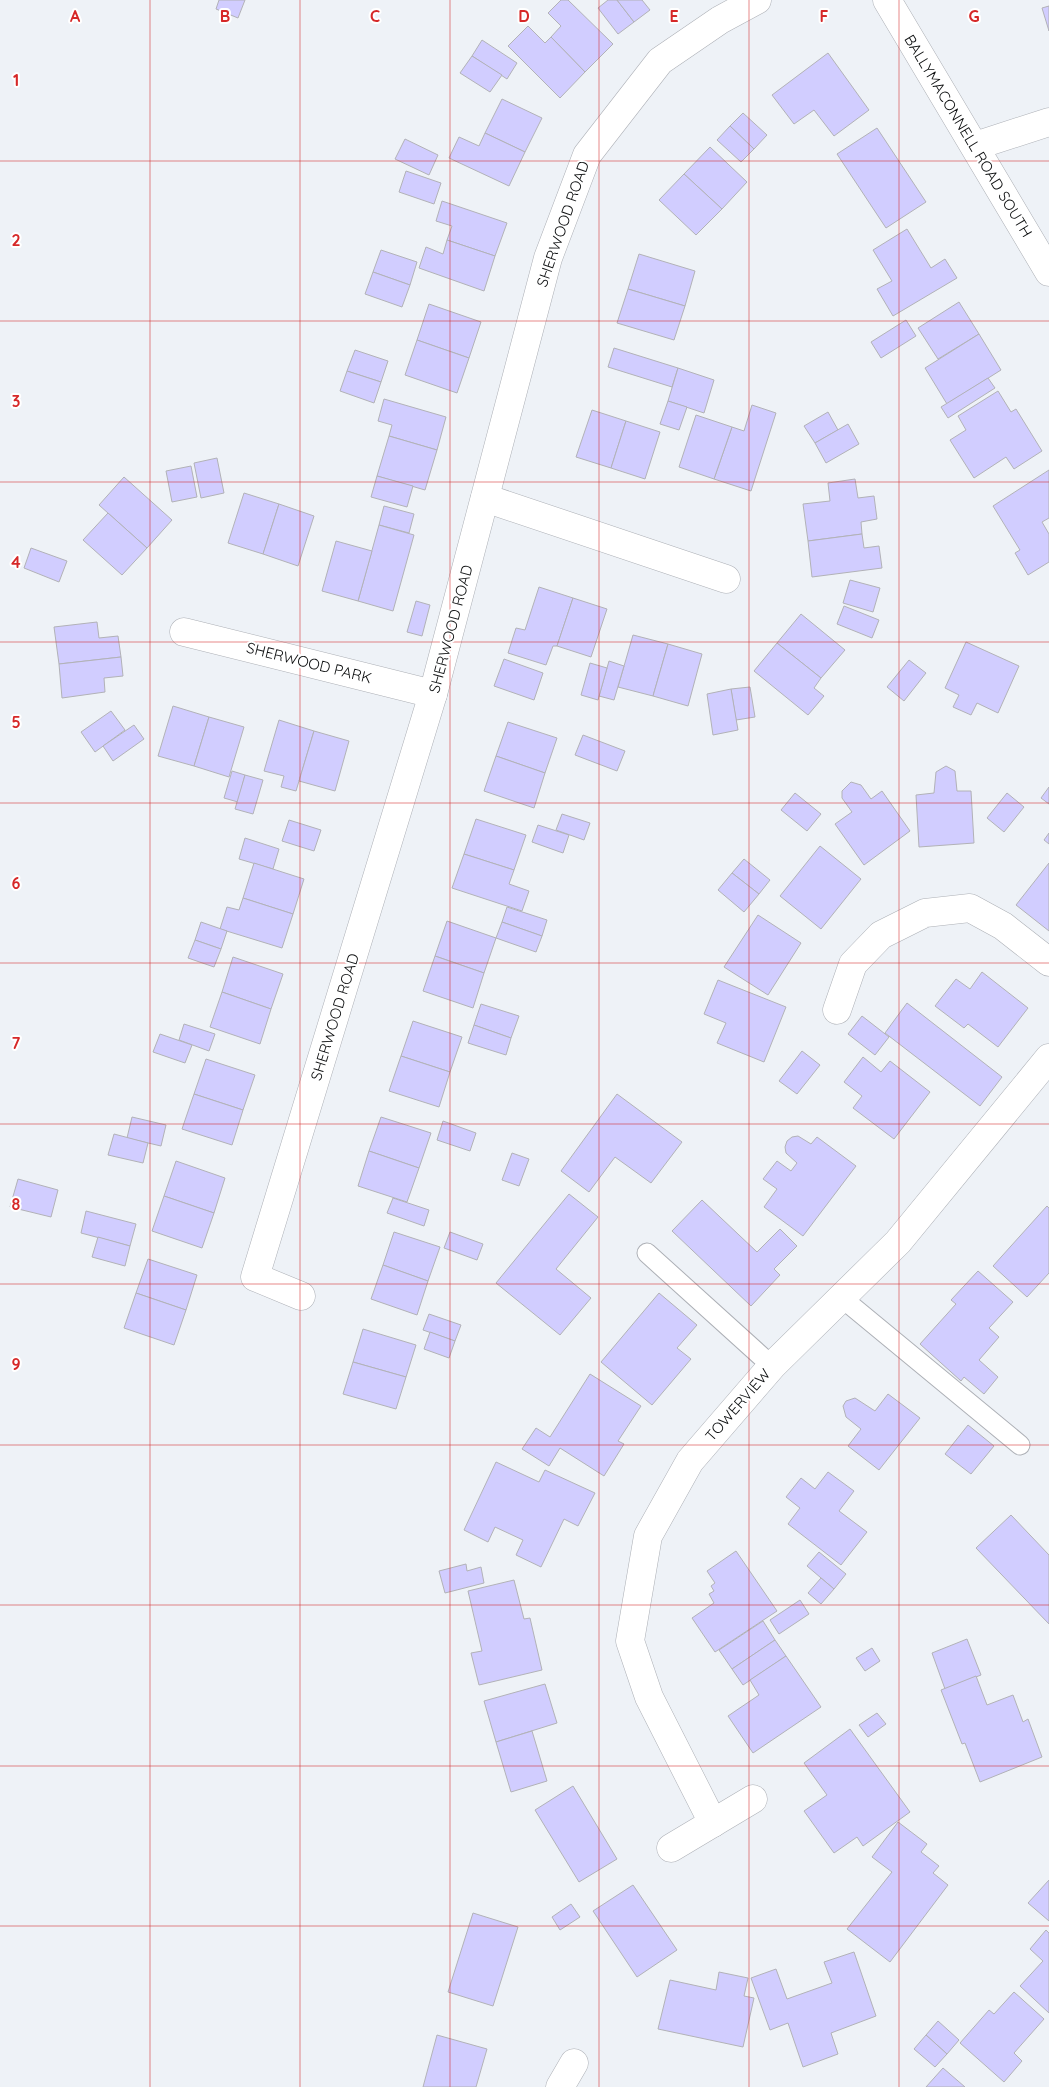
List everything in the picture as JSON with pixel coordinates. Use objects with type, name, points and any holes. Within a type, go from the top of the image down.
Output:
[{"type":"street","name":"SHERWOOD ROAD","points":[[301,1296],[255,1277],[434,694],[548,258],[587,155],[660,61],[720,20],[757,0]]},
{"type":"street","name":"BALLYMACONNELL ROAD SOUTH","points":[[887,0],[1049,272]]},
{"type":"street","points":[[975,146],[1049,122]]},
{"type":"street","points":[[485,498],[726,579]]},
{"type":"street","name":"SHERWOOD PARK","points":[[184,632],[434,694]]},
{"type":"street","points":[[837,1010],[853,964],[881,935],[925,913],[970,908],[1003,926],[1049,962]]},
{"type":"street","name":"TOWERVIEW","points":[[713,1823],[649,1697],[630,1641],[648,1536],[690,1461],[772,1366],[898,1242],[1049,1058]]},
{"type":"street","points":[[671,1848],[753,1799]]},
{"type":"street","points":[[560,2087],[574,2063]]},
{"type":"lane","points":[[647,1253],[772,1366]]},
{"type":"lane","points":[[842,1298],[1020,1445]]},
{"type":"building","points":[[219,0],[245,0],[238,18],[216,9]]},
{"type":"building","points":[[561,0],[568,0],[613,44],[585,72],[551,37],[561,26],[548,13]]},
{"type":"building","points":[[608,0],[617,0],[634,22],[618,34],[598,8]]},
{"type":"building","points":[[617,0],[642,0],[650,10],[634,22]]},
{"type":"building","points":[[1049,6],[1049,31],[1042,8]]},
{"type":"building","points":[[528,26],[545,43],[551,37],[585,72],[560,98],[508,46]]},
{"type":"building","points":[[482,40],[517,63],[507,79],[472,56]]},
{"type":"building","points":[[828,53],[869,110],[834,136],[814,110],[794,124],[772,95]]},
{"type":"building","points":[[472,56],[502,75],[490,92],[460,73]]},
{"type":"building","points":[[502,99],[542,118],[525,152],[485,133]]},
{"type":"building","points":[[743,113],[767,135],[754,149],[730,126]]},
{"type":"building","points":[[730,126],[754,149],[741,162],[717,140]]},
{"type":"building","points":[[877,128],[926,202],[886,228],[837,154]]},
{"type":"building","points":[[485,133],[525,152],[509,186],[449,158],[459,137],[479,146]]},
{"type":"building","points":[[405,139],[438,155],[429,175],[395,159]]},
{"type":"building","points":[[710,147],[747,182],[722,209],[684,174]]},
{"type":"building","points":[[406,171],[441,183],[434,204],[399,192]]},
{"type":"building","points":[[684,174],[722,209],[696,235],[659,200]]},
{"type":"building","points":[[442,201],[507,223],[495,256],[447,240],[452,226],[436,221]]},
{"type":"building","points":[[907,229],[931,268],[945,259],[957,278],[893,316],[877,289],[892,281],[873,250]]},
{"type":"building","points":[[447,240],[495,256],[484,291],[419,268],[426,247],[443,254]]},
{"type":"building","points":[[381,250],[417,262],[410,285],[373,272]]},
{"type":"building","points":[[639,254],[695,271],[685,306],[628,289]]},
{"type":"building","points":[[373,272],[410,285],[402,307],[365,294]]},
{"type":"building","points":[[628,289],[685,306],[674,340],[617,323]]},
{"type":"building","points":[[959,302],[979,334],[938,359],[918,328]]},
{"type":"building","points":[[429,304],[481,322],[469,358],[417,340]]},
{"type":"building","points":[[906,320],[916,336],[881,358],[871,342]]},
{"type":"building","points":[[979,334],[1001,370],[947,404],[925,368]]},
{"type":"building","points":[[417,340],[469,358],[457,393],[405,375]]},
{"type":"building","points":[[614,348],[678,368],[672,387],[608,367]]},
{"type":"building","points":[[355,350],[388,361],[381,382],[347,371]]},
{"type":"building","points":[[678,368],[714,380],[704,413],[668,401]]},
{"type":"building","points":[[347,371],[381,382],[374,403],[340,391]]},
{"type":"building","points":[[988,378],[995,388],[948,418],[941,407]]},
{"type":"building","points":[[998,391],[1011,412],[1016,409],[1042,451],[1014,469],[1006,457],[974,478],[950,440],[966,430],[958,416]]},
{"type":"building","points":[[384,399],[446,417],[437,450],[389,436],[392,425],[378,421]]},
{"type":"building","points":[[668,401],[687,407],[679,430],[660,424]]},
{"type":"building","points":[[752,405],[776,413],[751,491],[714,479],[732,427],[744,431]]},
{"type":"building","points":[[592,410],[626,421],[611,468],[576,457]]},
{"type":"building","points":[[828,412],[838,430],[815,443],[804,426]]},
{"type":"building","points":[[696,415],[732,427],[714,479],[679,467]]},
{"type":"building","points":[[626,421],[660,432],[645,479],[611,468]]},
{"type":"building","points":[[848,424],[859,444],[826,463],[815,443]]},
{"type":"building","points":[[389,436],[437,450],[425,490],[377,476]]},
{"type":"building","points":[[217,458],[224,493],[201,498],[194,463]]},
{"type":"building","points":[[191,466],[197,497],[172,502],[166,471]]},
{"type":"building","points":[[1049,470],[1049,518],[1042,522],[1049,534],[1049,562],[1028,575],[1015,553],[1020,550],[993,506]]},
{"type":"building","points":[[377,476],[413,486],[407,507],[371,497]]},
{"type":"building","points":[[124,477],[172,520],[147,548],[99,505]]},
{"type":"building","points":[[855,479],[858,498],[874,496],[877,519],[861,522],[862,534],[808,541],[803,504],[830,501],[828,483]]},
{"type":"building","points":[[244,493],[279,504],[263,554],[228,543]]},
{"type":"building","points":[[279,504],[314,516],[298,566],[263,554]]},
{"type":"building","points":[[384,506],[414,514],[409,533],[379,525]]},
{"type":"building","points":[[108,513],[147,548],[122,575],[83,540]]},
{"type":"building","points":[[379,525],[414,535],[393,611],[358,601]]},
{"type":"building","points":[[862,534],[864,548],[879,546],[882,568],[812,577],[808,541]]},
{"type":"building","points":[[336,541],[372,551],[358,601],[322,591]]},
{"type":"building","points":[[31,548],[67,561],[59,582],[24,568]]},
{"type":"building","points":[[850,580],[880,588],[873,612],[843,603]]},
{"type":"building","points":[[539,587],[573,598],[557,646],[553,646],[546,665],[508,653],[516,628],[525,630]]},
{"type":"building","points":[[573,598],[607,609],[591,657],[557,646]]},
{"type":"building","points":[[416,601],[430,605],[422,636],[407,632]]},
{"type":"building","points":[[844,606],[879,620],[872,638],[837,624]]},
{"type":"building","points":[[801,614],[845,650],[821,678],[777,643]]},
{"type":"building","points":[[97,622],[99,638],[118,636],[121,657],[59,664],[54,627]]},
{"type":"building","points":[[633,635],[668,644],[653,696],[618,687]]},
{"type":"building","points":[[966,642],[1019,666],[998,713],[977,703],[971,715],[953,707],[959,695],[945,688]]},
{"type":"building","points":[[777,643],[821,678],[814,688],[824,696],[808,715],[754,671]]},
{"type":"building","points":[[668,644],[702,654],[688,706],[653,696]]},
{"type":"building","points":[[121,657],[123,676],[104,678],[105,692],[62,698],[59,664]]},
{"type":"building","points":[[504,659],[543,673],[534,700],[494,686]]},
{"type":"building","points":[[909,660],[926,673],[904,701],[887,687]]},
{"type":"building","points":[[609,661],[624,666],[614,700],[599,696]]},
{"type":"building","points":[[590,663],[607,668],[598,700],[581,695]]},
{"type":"building","points":[[750,687],[755,717],[736,720],[731,689]]},
{"type":"building","points":[[731,689],[738,730],[713,735],[707,694]]},
{"type":"building","points":[[173,706],[209,717],[194,766],[158,756]]},
{"type":"building","points":[[111,711],[125,730],[95,752],[81,732]]},
{"type":"building","points":[[209,717],[244,727],[229,777],[194,766]]},
{"type":"building","points":[[279,720],[314,731],[296,791],[281,787],[284,776],[264,771]]},
{"type":"building","points":[[508,722],[557,738],[545,773],[496,756]]},
{"type":"building","points":[[134,725],[144,739],[113,761],[103,746]]},
{"type":"building","points":[[314,731],[349,741],[335,791],[299,781]]},
{"type":"building","points":[[583,735],[625,751],[617,771],[575,755]]},
{"type":"building","points":[[496,756],[545,773],[534,808],[484,791]]},
{"type":"building","points":[[946,766],[955,771],[957,791],[971,791],[974,843],[919,847],[916,795],[934,793],[936,772]]},
{"type":"building","points":[[232,771],[245,775],[238,802],[224,798]]},
{"type":"building","points":[[245,775],[263,780],[253,814],[235,809]]},
{"type":"building","points":[[851,782],[861,785],[871,799],[882,791],[910,831],[864,865],[835,824],[852,812],[842,798],[842,791]]},
{"type":"building","points":[[1049,787],[1049,804],[1041,798]]},
{"type":"building","points":[[795,793],[821,814],[807,831],[781,810]]},
{"type":"building","points":[[1007,793],[1024,807],[1004,832],[987,818]]},
{"type":"building","points":[[562,814],[590,823],[584,840],[556,830]]},
{"type":"building","points":[[476,819],[526,835],[514,870],[464,854]]},
{"type":"building","points":[[289,820],[321,830],[314,851],[282,841]]},
{"type":"building","points":[[538,825],[569,835],[563,853],[532,842]]},
{"type":"building","points":[[1049,833],[1049,844],[1044,840]]},
{"type":"building","points":[[245,838],[279,849],[273,869],[239,859]]},
{"type":"building","points":[[820,846],[861,879],[821,929],[780,896]]},
{"type":"building","points":[[464,854],[514,870],[509,884],[529,891],[522,911],[452,888]]},
{"type":"building","points":[[744,859],[770,880],[759,894],[732,873]]},
{"type":"building","points":[[254,863],[304,879],[293,914],[243,898]]},
{"type":"building","points":[[1049,863],[1049,931],[1016,905]]},
{"type":"building","points":[[732,873],[759,894],[744,912],[718,890]]},
{"type":"building","points":[[243,898],[293,914],[282,948],[220,929],[227,907],[239,910]]},
{"type":"building","points":[[507,907],[547,920],[542,936],[502,922]]},
{"type":"building","points":[[758,915],[801,943],[768,995],[724,967]]},
{"type":"building","points":[[447,921],[496,938],[484,973],[435,956]]},
{"type":"building","points":[[201,922],[227,931],[221,949],[195,940]]},
{"type":"building","points":[[502,922],[542,936],[536,952],[496,938]]},
{"type":"building","points":[[195,940],[221,949],[214,967],[188,958]]},
{"type":"building","points":[[435,956],[484,973],[473,1008],[423,991]]},
{"type":"building","points":[[233,957],[283,974],[271,1009],[222,992]]},
{"type":"building","points":[[982,972],[1028,1008],[998,1047],[968,1024],[964,1028],[935,1006],[956,979],[970,989]]},
{"type":"building","points":[[718,980],[786,1007],[764,1062],[717,1043],[726,1023],[704,1014]]},
{"type":"building","points":[[222,992],[271,1009],[260,1044],[210,1027]]},
{"type":"building","points":[[907,1003],[1002,1077],[980,1106],[885,1033]]},
{"type":"building","points":[[481,1004],[519,1016],[511,1038],[474,1025]]},
{"type":"building","points":[[862,1016],[889,1037],[875,1055],[848,1034]]},
{"type":"building","points":[[413,1021],[462,1037],[450,1072],[401,1056]]},
{"type":"building","points":[[184,1024],[215,1034],[209,1051],[179,1040]]},
{"type":"building","points":[[474,1025],[511,1038],[506,1055],[468,1043]]},
{"type":"building","points":[[160,1034],[192,1045],[185,1063],[153,1052]]},
{"type":"building","points":[[802,1051],[820,1065],[797,1094],[779,1081]]},
{"type":"building","points":[[401,1056],[450,1072],[439,1107],[389,1091]]},
{"type":"building","points":[[863,1057],[881,1072],[890,1061],[930,1092],[894,1139],[853,1108],[862,1096],[844,1082]]},
{"type":"building","points":[[206,1059],[255,1075],[243,1110],[194,1094]]},
{"type":"building","points":[[194,1094],[243,1110],[232,1145],[182,1129]]},
{"type":"building","points":[[617,1094],[682,1142],[651,1183],[615,1157],[589,1192],[561,1171]]},
{"type":"building","points":[[132,1117],[166,1125],[161,1146],[127,1138]]},
{"type":"building","points":[[381,1117],[431,1133],[419,1168],[369,1151]]},
{"type":"building","points":[[443,1121],[476,1133],[470,1151],[437,1140]]},
{"type":"building","points":[[114,1134],[148,1143],[143,1163],[108,1155]]},
{"type":"building","points":[[798,1136],[811,1144],[817,1137],[856,1166],[803,1236],[764,1207],[777,1189],[763,1179],[777,1161],[791,1171],[797,1163],[786,1153],[785,1147],[787,1141],[792,1137]]},
{"type":"building","points":[[369,1151],[419,1168],[407,1202],[358,1186]]},
{"type":"building","points":[[512,1153],[529,1159],[519,1186],[502,1180]]},
{"type":"building","points":[[176,1161],[225,1178],[214,1213],[164,1196]]},
{"type":"building","points":[[18,1179],[58,1190],[51,1217],[10,1207]]},
{"type":"building","points":[[569,1194],[598,1217],[556,1269],[591,1298],[560,1335],[496,1283]]},
{"type":"building","points":[[164,1196],[214,1213],[202,1248],[152,1231]]},
{"type":"building","points":[[393,1198],[429,1210],[424,1226],[387,1213]]},
{"type":"building","points":[[702,1200],[757,1252],[780,1229],[797,1246],[774,1269],[780,1275],[751,1306],[672,1231]]},
{"type":"building","points":[[1047,1206],[1049,1208],[1049,1273],[1027,1297],[993,1266]]},
{"type":"building","points":[[86,1211],[136,1224],[130,1246],[81,1233]]},
{"type":"building","points":[[394,1232],[440,1247],[428,1281],[383,1265]]},
{"type":"building","points":[[450,1232],[483,1244],[477,1260],[444,1248]]},
{"type":"building","points":[[98,1237],[130,1246],[125,1266],[92,1257]]},
{"type":"building","points":[[148,1259],[197,1275],[186,1310],[136,1293]]},
{"type":"building","points":[[383,1265],[428,1281],[417,1315],[371,1299]]},
{"type":"building","points":[[978,1271],[1013,1302],[989,1328],[999,1337],[979,1360],[998,1377],[984,1394],[964,1377],[961,1381],[920,1344],[956,1304],[951,1300]]},
{"type":"building","points":[[136,1293],[186,1310],[174,1345],[124,1328]]},
{"type":"building","points":[[659,1293],[697,1325],[677,1348],[691,1359],[652,1405],[601,1362]]},
{"type":"building","points":[[429,1314],[461,1325],[455,1341],[423,1330]]},
{"type":"building","points":[[363,1329],[416,1345],[406,1377],[353,1362]]},
{"type":"building","points":[[430,1332],[455,1341],[449,1358],[424,1349]]},
{"type":"building","points":[[353,1362],[406,1377],[396,1409],[343,1394]]},
{"type":"building","points":[[590,1374],[641,1406],[618,1441],[624,1444],[604,1476],[560,1448],[549,1466],[522,1449],[536,1428],[550,1437]]},
{"type":"building","points":[[888,1394],[920,1418],[879,1470],[848,1446],[861,1429],[846,1417],[843,1406],[846,1401],[855,1398],[875,1411]]},
{"type":"building","points":[[968,1425],[994,1446],[971,1474],[945,1454]]},
{"type":"building","points":[[496,1462],[539,1482],[545,1470],[595,1493],[578,1526],[564,1519],[541,1567],[516,1555],[523,1540],[495,1527],[488,1542],[464,1530]]},
{"type":"building","points":[[828,1472],[854,1491],[839,1511],[867,1532],[841,1565],[788,1524],[800,1508],[786,1497],[801,1478],[815,1489]]},
{"type":"building","points":[[1011,1515],[1049,1555],[1049,1624],[976,1548]]},
{"type":"building","points":[[736,1551],[777,1611],[715,1652],[692,1618],[714,1603],[709,1594],[714,1591],[711,1586],[715,1583],[707,1571]]},
{"type":"building","points":[[819,1552],[846,1574],[834,1589],[807,1566]]},
{"type":"building","points":[[466,1564],[467,1571],[481,1567],[484,1583],[445,1593],[439,1571]]},
{"type":"building","points":[[821,1578],[834,1589],[821,1604],[808,1593]]},
{"type":"building","points":[[514,1580],[524,1619],[530,1618],[542,1670],[479,1685],[471,1653],[482,1651],[468,1591]]},
{"type":"building","points":[[800,1600],[809,1614],[779,1634],[770,1620]]},
{"type":"building","points":[[763,1621],[775,1640],[732,1669],[719,1650]]},
{"type":"building","points":[[967,1639],[981,1675],[945,1689],[932,1653]]},
{"type":"building","points":[[775,1640],[786,1656],[743,1685],[732,1669]]},
{"type":"building","points":[[872,1648],[880,1661],[865,1671],[856,1658]]},
{"type":"building","points":[[786,1656],[821,1707],[753,1753],[728,1716],[759,1695],[750,1680]]},
{"type":"building","points":[[976,1676],[987,1705],[1013,1695],[1023,1722],[1028,1719],[1042,1757],[980,1782],[965,1743],[962,1744],[941,1690]]},
{"type":"building","points":[[545,1684],[557,1723],[496,1742],[484,1701]]},
{"type":"building","points":[[877,1713],[886,1724],[868,1737],[859,1725]]},
{"type":"building","points":[[850,1729],[910,1812],[863,1846],[857,1837],[834,1853],[804,1811],[827,1795],[804,1763]]},
{"type":"building","points":[[532,1731],[547,1781],[511,1792],[496,1742]]},
{"type":"building","points":[[573,1786],[617,1859],[579,1882],[535,1810]]},
{"type":"building","points":[[898,1822],[927,1844],[921,1852],[939,1866],[933,1873],[948,1885],[890,1962],[847,1929],[892,1872],[872,1857]]},
{"type":"building","points":[[1049,1880],[1049,1921],[1028,1903]]},
{"type":"building","points":[[633,1885],[677,1950],[637,1977],[593,1911]]},
{"type":"building","points":[[571,1904],[580,1917],[560,1930],[552,1917]]},
{"type":"building","points":[[473,1913],[518,1927],[493,2006],[448,1992]]},
{"type":"building","points":[[1046,1930],[1049,1933],[1049,2013],[1020,1986],[1043,1961],[1030,1949]]},
{"type":"building","points":[[854,1952],[876,2016],[831,2033],[838,2054],[803,2067],[788,2023],[770,2030],[751,1978],[776,1969],[787,1999],[832,1983],[824,1962]]},
{"type":"building","points":[[719,1972],[748,1978],[744,1996],[754,1998],[743,2047],[658,2029],[670,1980],[716,1990]]},
{"type":"building","points":[[1014,1992],[1044,2019],[1014,2053],[1022,2061],[1004,2082],[960,2043],[989,2010],[994,2014]]},
{"type":"building","points":[[938,2021],[959,2040],[947,2054],[926,2035]]},
{"type":"building","points":[[437,2035],[487,2049],[476,2087],[423,2087]]},
{"type":"building","points":[[926,2035],[947,2054],[935,2067],[914,2049]]},
{"type":"building","points":[[943,2068],[965,2087],[926,2087]]}]
